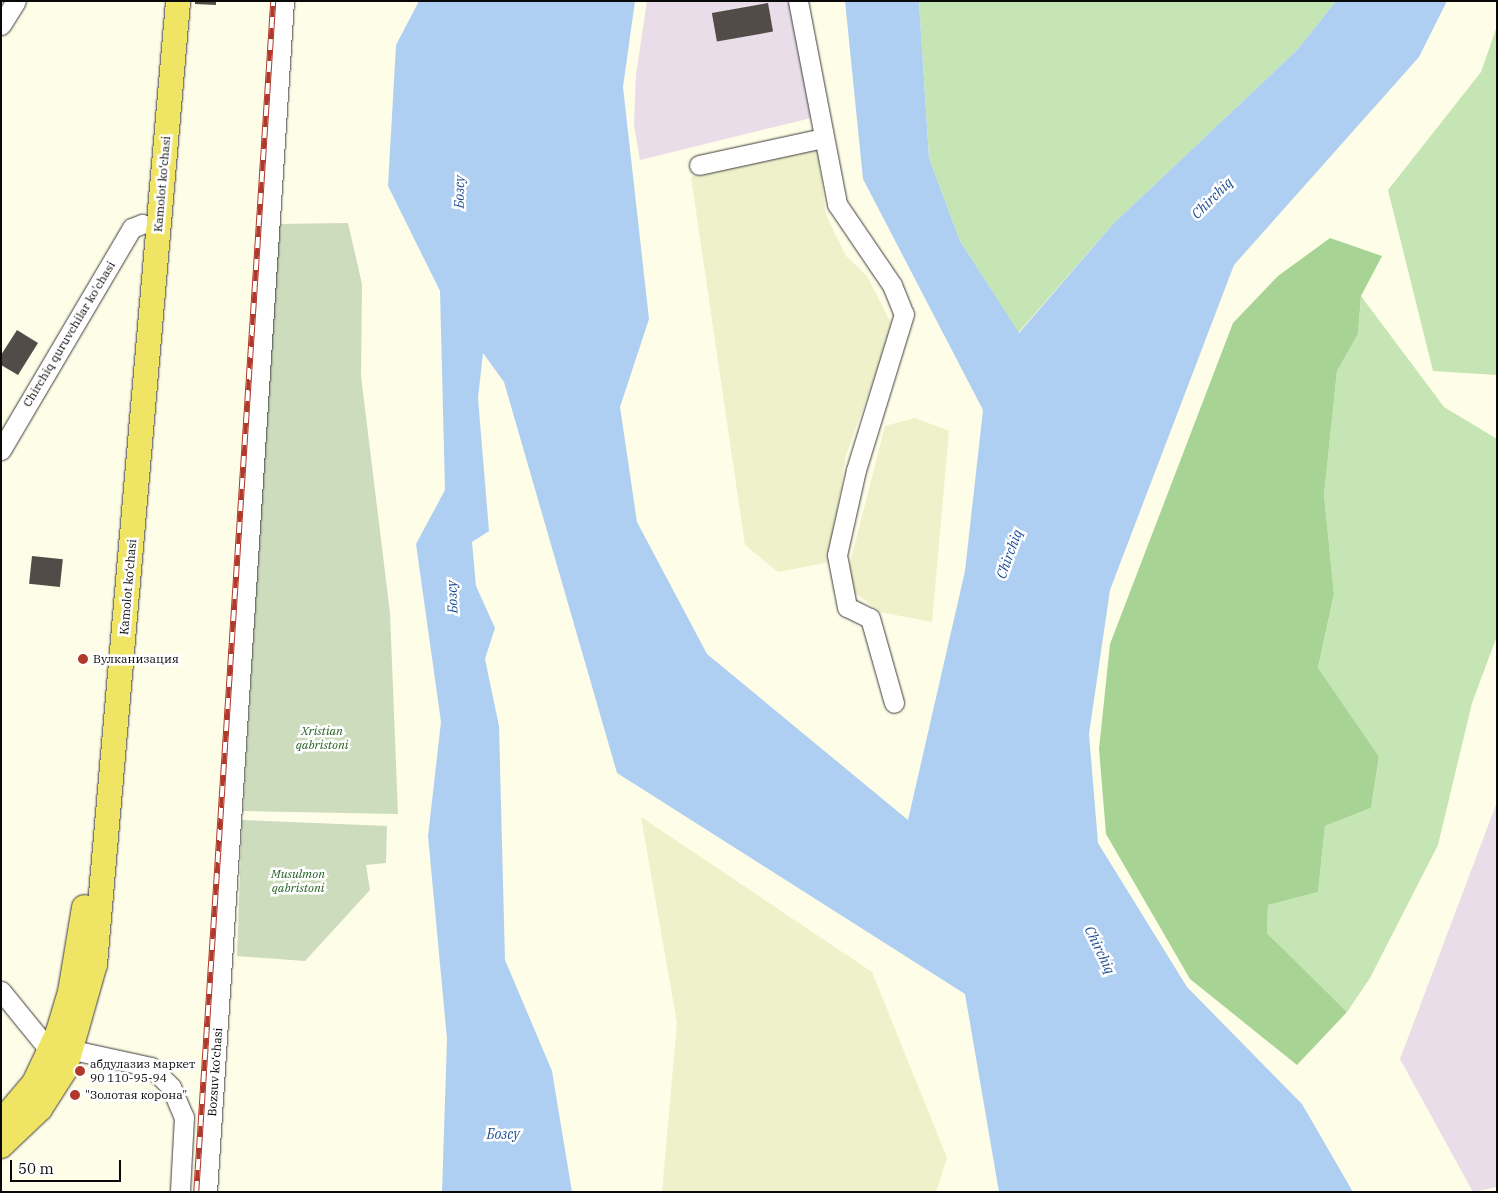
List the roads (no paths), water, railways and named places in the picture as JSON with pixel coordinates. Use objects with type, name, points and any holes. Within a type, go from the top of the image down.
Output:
[{"type":"main road","points":[[1,1122],[62,1050],[65,1012],[81,939],[162,1]]},
{"type":"main road","name":"Kamolot ko‘chasi","points":[[1,1146],[40,1108],[95,964],[178,1]]},
{"type":"street","points":[[1,25],[16,1]]},
{"type":"street","name":"Bozsuv ko‘chasi","points":[[207,1192],[284,1]]},
{"type":"street","points":[[798,1],[837,204],[892,285],[904,314],[856,470],[837,555],[847,607],[870,618],[894,703]]},
{"type":"street","points":[[699,166],[823,138]]},
{"type":"street","name":"Chirchiq quruvchilar ko'chasi","points":[[1,450],[132,228],[142,224]]},
{"type":"street","points":[[1,991],[62,1050],[151,1067],[171,1087],[184,1117],[180,1192]]},
{"type":"water","points":[[419,1],[635,1],[623,87],[649,319],[620,407],[637,522],[707,654],[908,820],[965,571],[983,410],[863,179],[845,1],[919,1],[929,158],[960,241],[1019,333],[1113,224],[1297,50],[1336,1],[1447,1],[1419,57],[1234,265],[1110,590],[1089,734],[1098,843],[1187,987],[1302,1104],[1353,1192],[999,1192],[965,994],[617,773],[504,382],[483,353],[478,398],[489,531],[472,542],[476,586],[495,628],[485,659],[499,726],[505,960],[552,1071],[572,1192],[442,1192],[447,1039],[428,836],[441,722],[416,544],[445,490],[440,291],[388,186],[396,45]]},
{"type":"railway","points":[[196,1192],[273,1]]},
{"type":"place","name":"Вулканизация","points":[[83,659]]},
{"type":"place","name":"абдулазиз маркет 90 110-95-94","points":[[80,1071]]},
{"type":"place","name":"\"Золотая корона\"","points":[[75,1095]]},
{"type":"water label","name":"Бозсу","points":[[459,192]]},
{"type":"water label","name":"Chirchiq","points":[[1212,198]]},
{"type":"water label","name":"Chirchiq","points":[[1009,554]]},
{"type":"water label","name":"Бозсу","points":[[452,597]]},
{"type":"water label","name":"Chirchiq","points":[[1100,950]]},
{"type":"water label","name":"Бозсу","points":[[503,1134]]},
{"type":"park label","name":"Xristian qabristoni","points":[[322,738]]},
{"type":"park label","name":"Musulmon qabristoni","points":[[298,881]]}]
